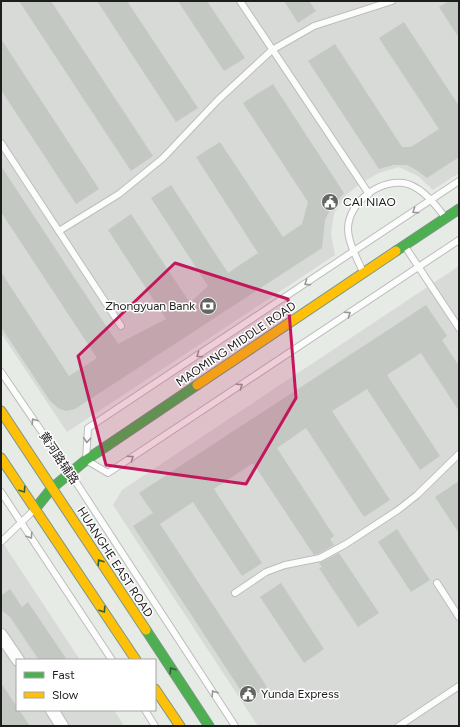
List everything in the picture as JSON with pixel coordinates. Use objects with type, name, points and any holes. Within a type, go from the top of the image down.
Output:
[{"type":"main road","name":"MAOMING MIDDLE ROAD","points":[[35,509],[52,488],[86,460],[459,209]]},
{"type":"main road","name":"HUANGHE EAST ROAD","points":[[1,411],[209,726]]},
{"type":"main road","points":[[1,458],[135,659]]},
{"type":"main road","points":[[156,690],[180,726]]},
{"type":"street","points":[[1,634],[17,659]]},
{"type":"lane","points":[[240,1],[369,194]]},
{"type":"lane","points":[[59,231],[119,194],[163,158],[218,100],[272,50],[314,26],[392,1]]},
{"type":"lane","points":[[1,143],[121,326]]},
{"type":"lane","points":[[459,181],[88,428],[86,460],[108,473],[459,240]]},
{"type":"lane","points":[[364,273],[349,239],[348,227],[352,213],[358,202],[369,194],[380,187],[396,183],[409,184],[420,190],[431,200],[446,218]]},
{"type":"lane","points":[[405,246],[459,328]]},
{"type":"lane","name":"黄河路辅路","points":[[1,372],[70,473],[235,726]]},
{"type":"lane","points":[[235,593],[266,572],[285,565],[320,558],[346,544],[398,510],[417,495],[459,454]]},
{"type":"lane","points":[[1,492],[111,659]]},
{"type":"lane","points":[[1,542],[35,509]]},
{"type":"lane","points":[[437,583],[459,617]]},
{"type":"lane","points":[[398,726],[459,686]]},
{"type":"lane","points":[[145,711],[155,726]]},
{"type":"highlighted area","points":[[175,263],[288,299],[296,398],[246,484],[106,465],[78,356]]},
{"type":"shaded area","points":[[1,1],[459,1],[459,173],[433,190],[418,176],[399,167],[379,173],[361,183],[345,196],[334,213],[331,234],[335,255],[67,432],[1,333]]},
{"type":"shaded area","points":[[459,266],[459,726],[258,726],[113,505],[122,490]]},
{"type":"shaded area","points":[[1,540],[79,659],[16,659],[16,711],[115,711],[124,726],[1,726]]},
{"type":"building","points":[[19,1],[51,1],[153,156],[131,171]]},
{"type":"building","points":[[97,1],[127,1],[198,108],[176,122]]},
{"type":"building","points":[[178,1],[207,1],[245,58],[224,71]]},
{"type":"building","points":[[284,1],[309,1],[316,11],[298,23]]},
{"type":"building","points":[[449,1],[459,1],[459,38],[439,7]]},
{"type":"building","points":[[404,22],[459,106],[459,157],[427,178],[407,165],[393,165],[379,169],[308,61],[335,44],[402,147],[411,147],[439,129],[379,38]]},
{"type":"building","points":[[1,39],[99,189],[76,204],[1,90]]},
{"type":"building","points":[[273,84],[344,193],[329,212],[325,220],[322,248],[75,409],[66,411],[58,408],[50,401],[1,327],[1,272],[69,376],[97,358],[1,212],[1,166],[118,344],[166,319],[108,230],[131,214],[190,303],[208,286],[151,198],[171,185],[228,273],[258,253],[196,157],[220,142],[283,237],[302,224],[308,202],[243,103]]},
{"type":"building","points":[[426,305],[447,336],[442,340],[459,366],[459,411],[421,353],[387,375],[440,456],[420,470],[367,389],[332,411],[390,500],[364,517],[306,428],[277,448],[334,536],[330,539],[334,545],[314,555],[253,463],[214,489],[262,563],[242,576],[193,502],[160,524],[267,687],[247,700],[133,526],[153,513],[139,493]]},
{"type":"building","points":[[459,481],[459,533],[435,497]]},
{"type":"building","points":[[397,529],[430,580],[411,592],[378,542]]},
{"type":"building","points":[[339,553],[379,613],[358,627],[319,568],[322,567],[319,563]]},
{"type":"building","points":[[281,583],[324,649],[304,663],[260,597]]},
{"type":"building","points":[[10,589],[22,607],[28,602],[66,659],[38,659],[10,617],[1,610],[1,596]]},
{"type":"building","points":[[1,683],[16,706],[16,711],[20,711],[30,726],[1,726]]},
{"type":"traffic: fast","points":[[396,251],[459,209]]},
{"type":"traffic: fast","points":[[35,509],[52,488],[86,460],[197,385]]},
{"type":"traffic: fast","points":[[146,630],[209,726]]},
{"type":"traffic: slow","points":[[197,385],[396,251]]},
{"type":"traffic: slow","points":[[1,411],[146,630]]},
{"type":"traffic: slow","points":[[1,458],[135,659]]},
{"type":"traffic: slow","points":[[156,690],[180,726]]},
{"type":"place","name":"CAI NIAO","points":[[330,202]]},
{"type":"place","name":"Zhongyuan Bank","points":[[208,306]]},
{"type":"place","name":"Yunda Express","points":[[248,694]]}]
